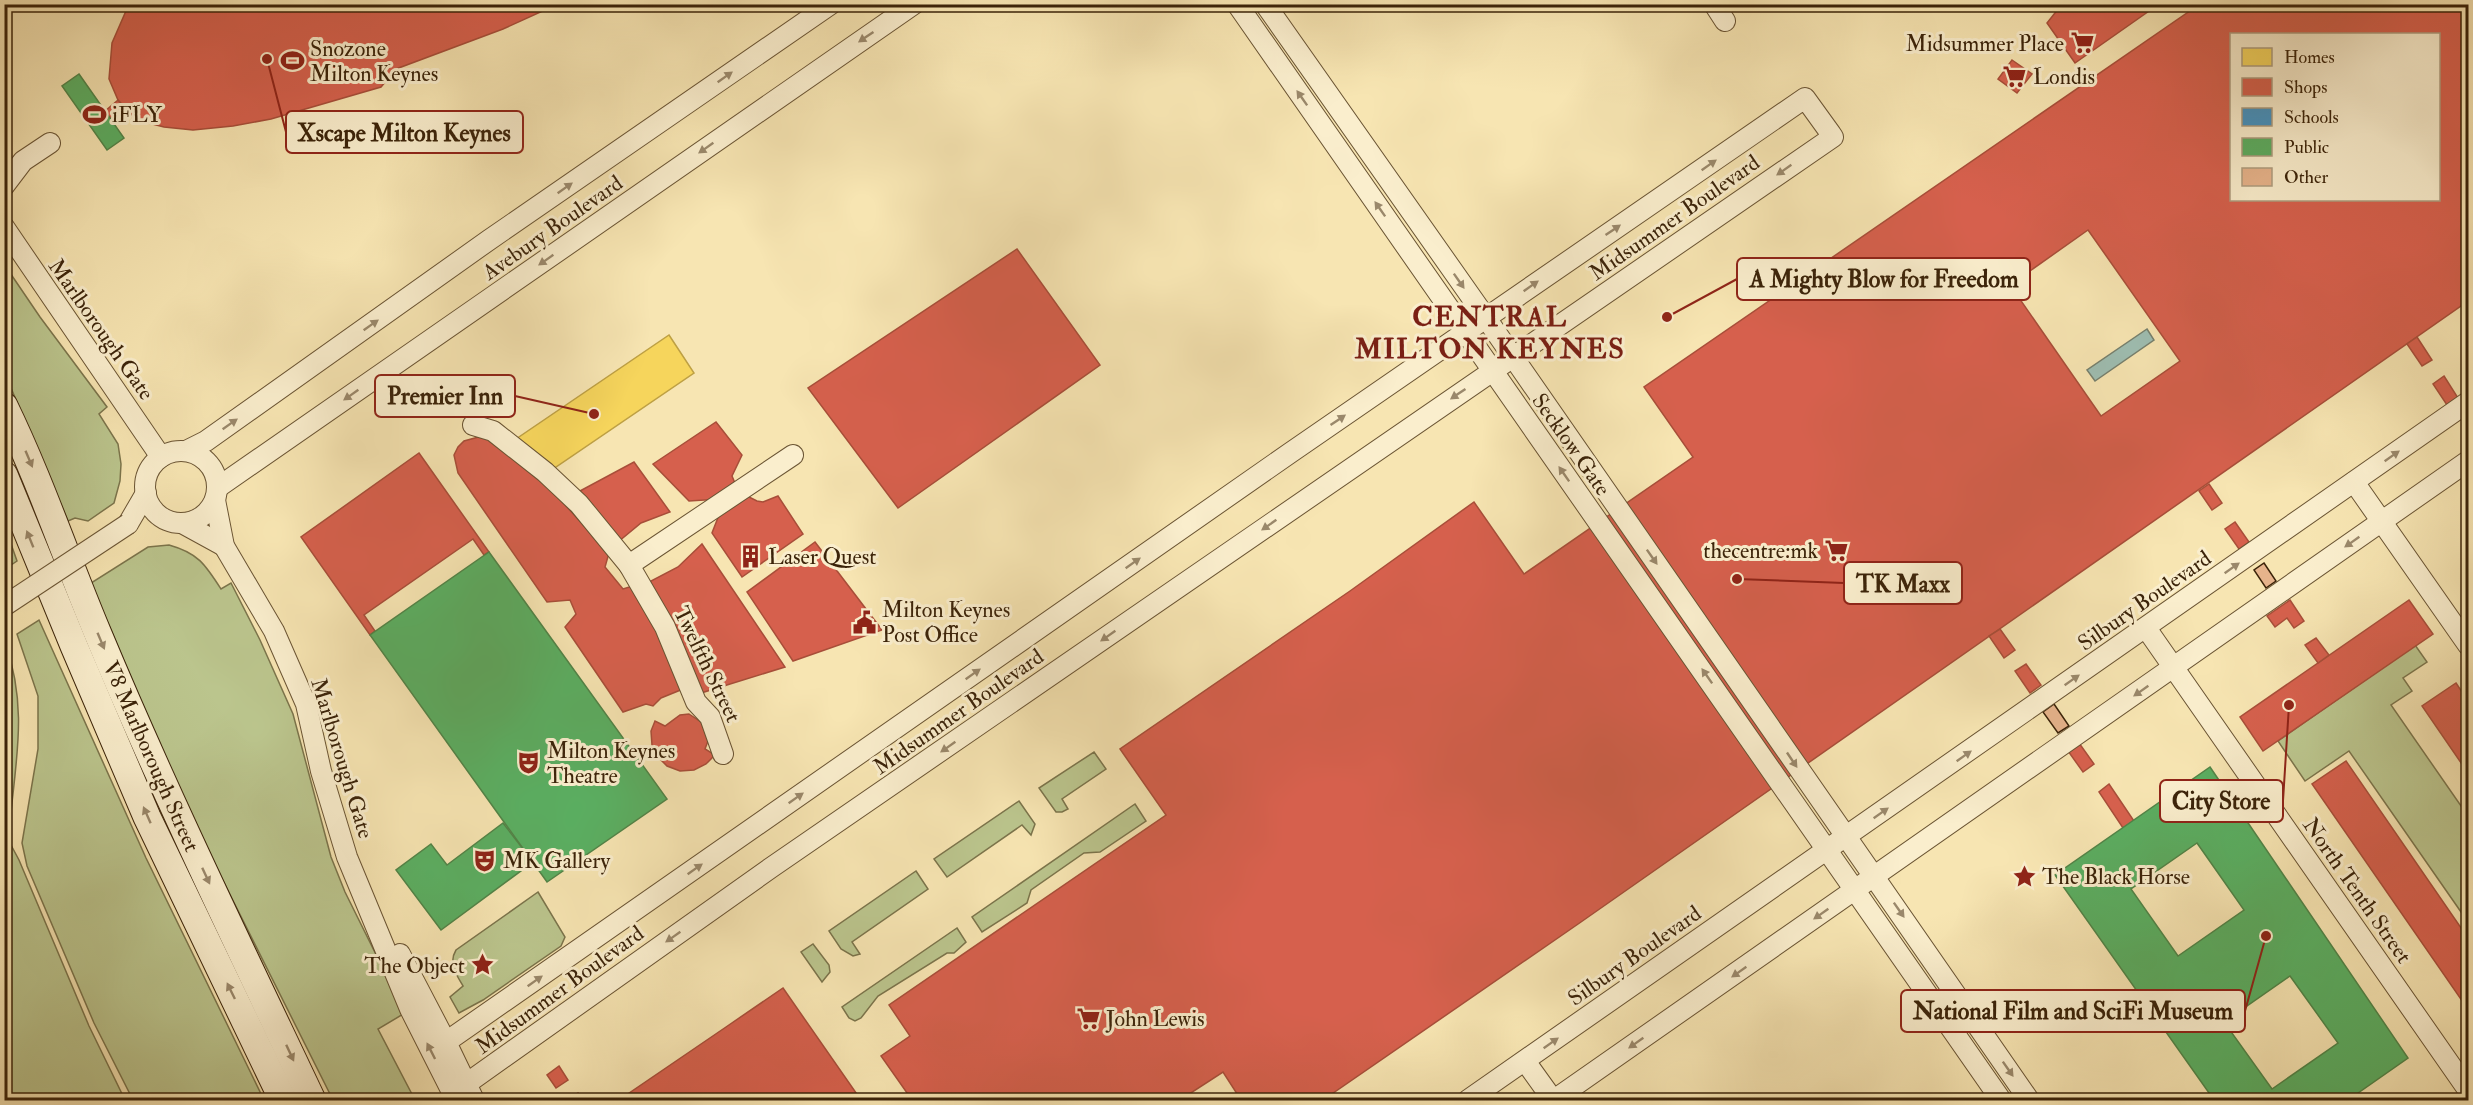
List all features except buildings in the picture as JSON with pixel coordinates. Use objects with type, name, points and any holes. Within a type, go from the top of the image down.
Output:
[{"type":"main road","name":"V8 Marlborough Street","points":[[4,406],[28,456],[97,633],[172,805],[312,1101]]},
{"type":"main road","name":"V8 Marlborough Street","points":[[4,475],[147,817],[284,1101]]},
{"type":"street","name":"Avebury Boulevard","points":[[186,451],[206,441],[489,240],[831,4]]},
{"type":"street","name":"Avebury Boulevard","points":[[216,494],[239,473],[914,4]]},
{"type":"street","name":"Secklow Gate","points":[[1237,4],[1856,890]]},
{"type":"street","points":[[1265,4],[1486,318]]},
{"type":"street","points":[[1714,4],[1725,21]]},
{"type":"street","name":"Midsummer Boulevard","points":[[446,1042],[1805,98],[1833,136],[762,874],[514,1052],[462,1095]]},
{"type":"street","points":[[4,186],[23,161],[50,143]]},
{"type":"street","name":"Marlborough Gate","points":[[4,227],[160,457]]},
{"type":"street","name":"Secklow Gate","points":[[1486,318],[1875,876]]},
{"type":"street","name":"Silbury Boulevard","points":[[1468,1101],[2469,402]]},
{"type":"street","name":"Twelfth Street","points":[[473,425],[493,431],[545,472],[579,504],[629,565],[665,627],[696,702],[710,717],[723,754]]},
{"type":"street","points":[[161,517],[150,505],[146,493],[145,483],[149,472],[160,457],[172,452],[186,451],[198,455],[210,465],[216,476],[216,494],[205,513],[194,520],[182,523]]},
{"type":"street","points":[[629,565],[793,455]]},
{"type":"street","points":[[1525,1060],[1553,1101],[2469,461]]},
{"type":"street","points":[[2354,483],[2469,645]]},
{"type":"street","points":[[128,524],[146,493]]},
{"type":"street","name":"Marlborough Gate","points":[[216,494],[224,546],[274,631],[306,704],[321,771],[347,857],[462,1095]]},
{"type":"street","points":[[4,606],[128,524],[161,517],[182,523],[224,546]]},
{"type":"street","name":"North Tenth Street","points":[[2146,628],[2469,1090]]},
{"type":"street","points":[[1875,876],[2029,1101]]},
{"type":"street","points":[[1856,890],[2001,1101]]},
{"type":"street","name":"Marlborough Gate","points":[[417,1004],[446,1042],[462,1095]]},
{"type":"green space","points":[[4,264],[107,407],[99,414],[118,444],[121,464],[120,481],[114,503],[88,521],[75,518],[68,521],[5,374]]},
{"type":"green space","points":[[4,524],[17,561],[5,569],[4,569]]},
{"type":"green space","points":[[169,545],[187,552],[200,561],[221,589],[231,583],[260,640],[293,714],[331,857],[345,892],[405,1013],[378,1029],[415,1100],[333,1100],[185,805],[91,583],[148,547]]},
{"type":"green space","points":[[39,620],[146,858],[264,1100],[133,1100],[94,1023],[27,866],[22,843],[38,749],[38,696],[17,634]]},
{"type":"green space","points":[[5,642],[17,691],[18,714],[17,759],[9,832],[4,824]]},
{"type":"green space","points":[[2415,645],[2427,662],[2403,678],[2412,691],[2391,705],[2468,816],[2468,922],[2349,751],[2305,781],[2278,741]]},
{"type":"green space","points":[[1094,752],[1106,769],[1062,799],[1068,809],[1056,812],[1039,788]]},
{"type":"green space","points":[[1019,801],[1035,824],[1031,835],[1022,825],[947,877],[934,859]]},
{"type":"green space","points":[[1135,804],[1146,821],[1100,852],[1084,853],[1031,890],[1027,903],[982,932],[972,917]]},
{"type":"green space","points":[[4,832],[19,860],[89,1026],[125,1100],[5,1100]]},
{"type":"green space","points":[[916,871],[928,889],[852,942],[860,954],[853,956],[841,949],[829,931]]},
{"type":"green space","points":[[538,892],[565,937],[561,946],[483,1000],[459,1013],[450,997],[463,986],[453,964],[456,950]]},
{"type":"green space","points":[[957,928],[966,942],[954,953],[947,953],[878,996],[861,1018],[855,1021],[849,1018],[842,1007]]},
{"type":"green space","points":[[813,944],[829,965],[830,972],[822,982],[801,952]]},
{"type":"shaded area","points":[[2147,329],[2154,340],[2095,381],[2087,370]]},
{"type":"place","name":"Midsummer Place","points":[[2082,43]]},
{"type":"place","name":"Xscape Milton Keynes","points":[[267,59]]},
{"type":"place","name":"Snozone Milton Keynes","points":[[292,61]]},
{"type":"place","name":"Londis","points":[[2015,76]]},
{"type":"place","name":"iFLY","points":[[94,114]]},
{"type":"place","name":"A Mighty Blow for Freedom","points":[[1667,317]]},
{"type":"place","name":"Premier Inn","points":[[594,414]]},
{"type":"place","name":"thecentre:mk","points":[[1836,550]]},
{"type":"place","name":"Laser Quest","points":[[750,556]]},
{"type":"place","name":"TK Maxx","points":[[1737,579]]},
{"type":"place","name":"Milton Keynes Post Office","points":[[864,622]]},
{"type":"place","name":"City Store","points":[[2289,705]]},
{"type":"place","name":"Milton Keynes Theatre","points":[[529,763]]},
{"type":"place","name":"MK Gallery","points":[[485,860]]},
{"type":"place","name":"The Black Horse","points":[[2024,876]]},
{"type":"place","name":"National Film and SciFi Museum","points":[[2266,936]]},
{"type":"place","name":"The Object","points":[[483,965]]},
{"type":"place","name":"John Lewis","points":[[1088,1018]]},
{"type":"district","name":"CENTRAL MILTON KEYNES","points":[[1490,332]]}]
